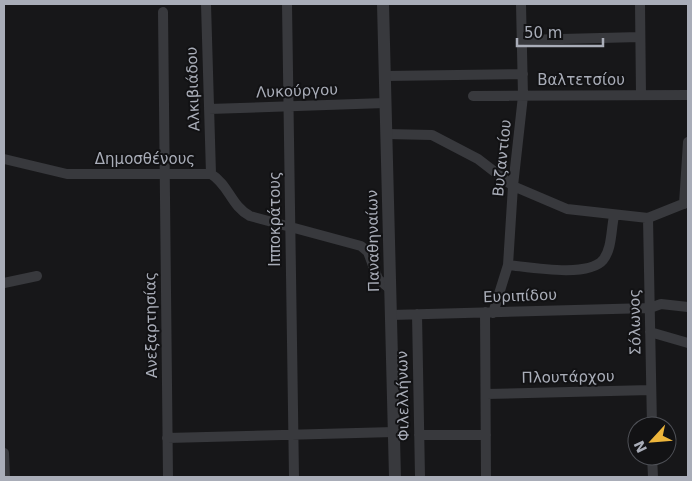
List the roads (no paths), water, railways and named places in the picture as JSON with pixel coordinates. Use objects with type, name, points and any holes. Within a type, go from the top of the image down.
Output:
[{"type":"street","name":"Αλκιβιάδου","points":[[206,4],[211,174]]},
{"type":"street","name":"Ιπποκράτους","points":[[288,4],[294,477]]},
{"type":"street","name":"Παναθηναίων","points":[[383,4],[394,477]]},
{"type":"street","name":"Βυζαντίου","points":[[486,477],[486,394],[489,313],[508,265],[513,186],[523,96],[521,4]]},
{"type":"street","points":[[640,4],[640,95]]},
{"type":"street","name":"Ανεξαρτησίας","points":[[163,12],[168,477]]},
{"type":"street","points":[[522,40],[640,38]]},
{"type":"street","points":[[385,76],[523,74]]},
{"type":"street","name":"Βαλτετσίου","points":[[474,96],[688,95]]},
{"type":"street","name":"Λυκούργου","points":[[209,109],[385,103]]},
{"type":"street","points":[[386,134],[432,135],[478,159],[513,186],[567,209],[614,216],[648,218],[686,203],[688,142]]},
{"type":"street","name":"Δημοσθένους","points":[[4,159],[67,174],[165,172],[211,174],[223,183],[234,203],[245,214],[260,220],[360,245],[368,252],[378,279],[390,289]]},
{"type":"street","points":[[508,265],[576,270],[595,265],[602,261],[606,253],[614,216]]},
{"type":"street","name":"Σόλωνος","points":[[648,218],[652,416]]},
{"type":"street","points":[[4,283],[37,276]]},
{"type":"street","name":"Ευριπίδου","points":[[391,315],[650,308],[661,304],[688,307]]},
{"type":"street","name":"Φιλελλήνων","points":[[416,314],[420,477]]},
{"type":"street","points":[[650,332],[688,343]]},
{"type":"street","name":"Πλουτάρχου","points":[[486,394],[651,390]]},
{"type":"street","points":[[167,438],[394,432]]},
{"type":"street","points":[[419,435],[486,435]]},
{"type":"street","points":[[4,453],[6,477]]}]
